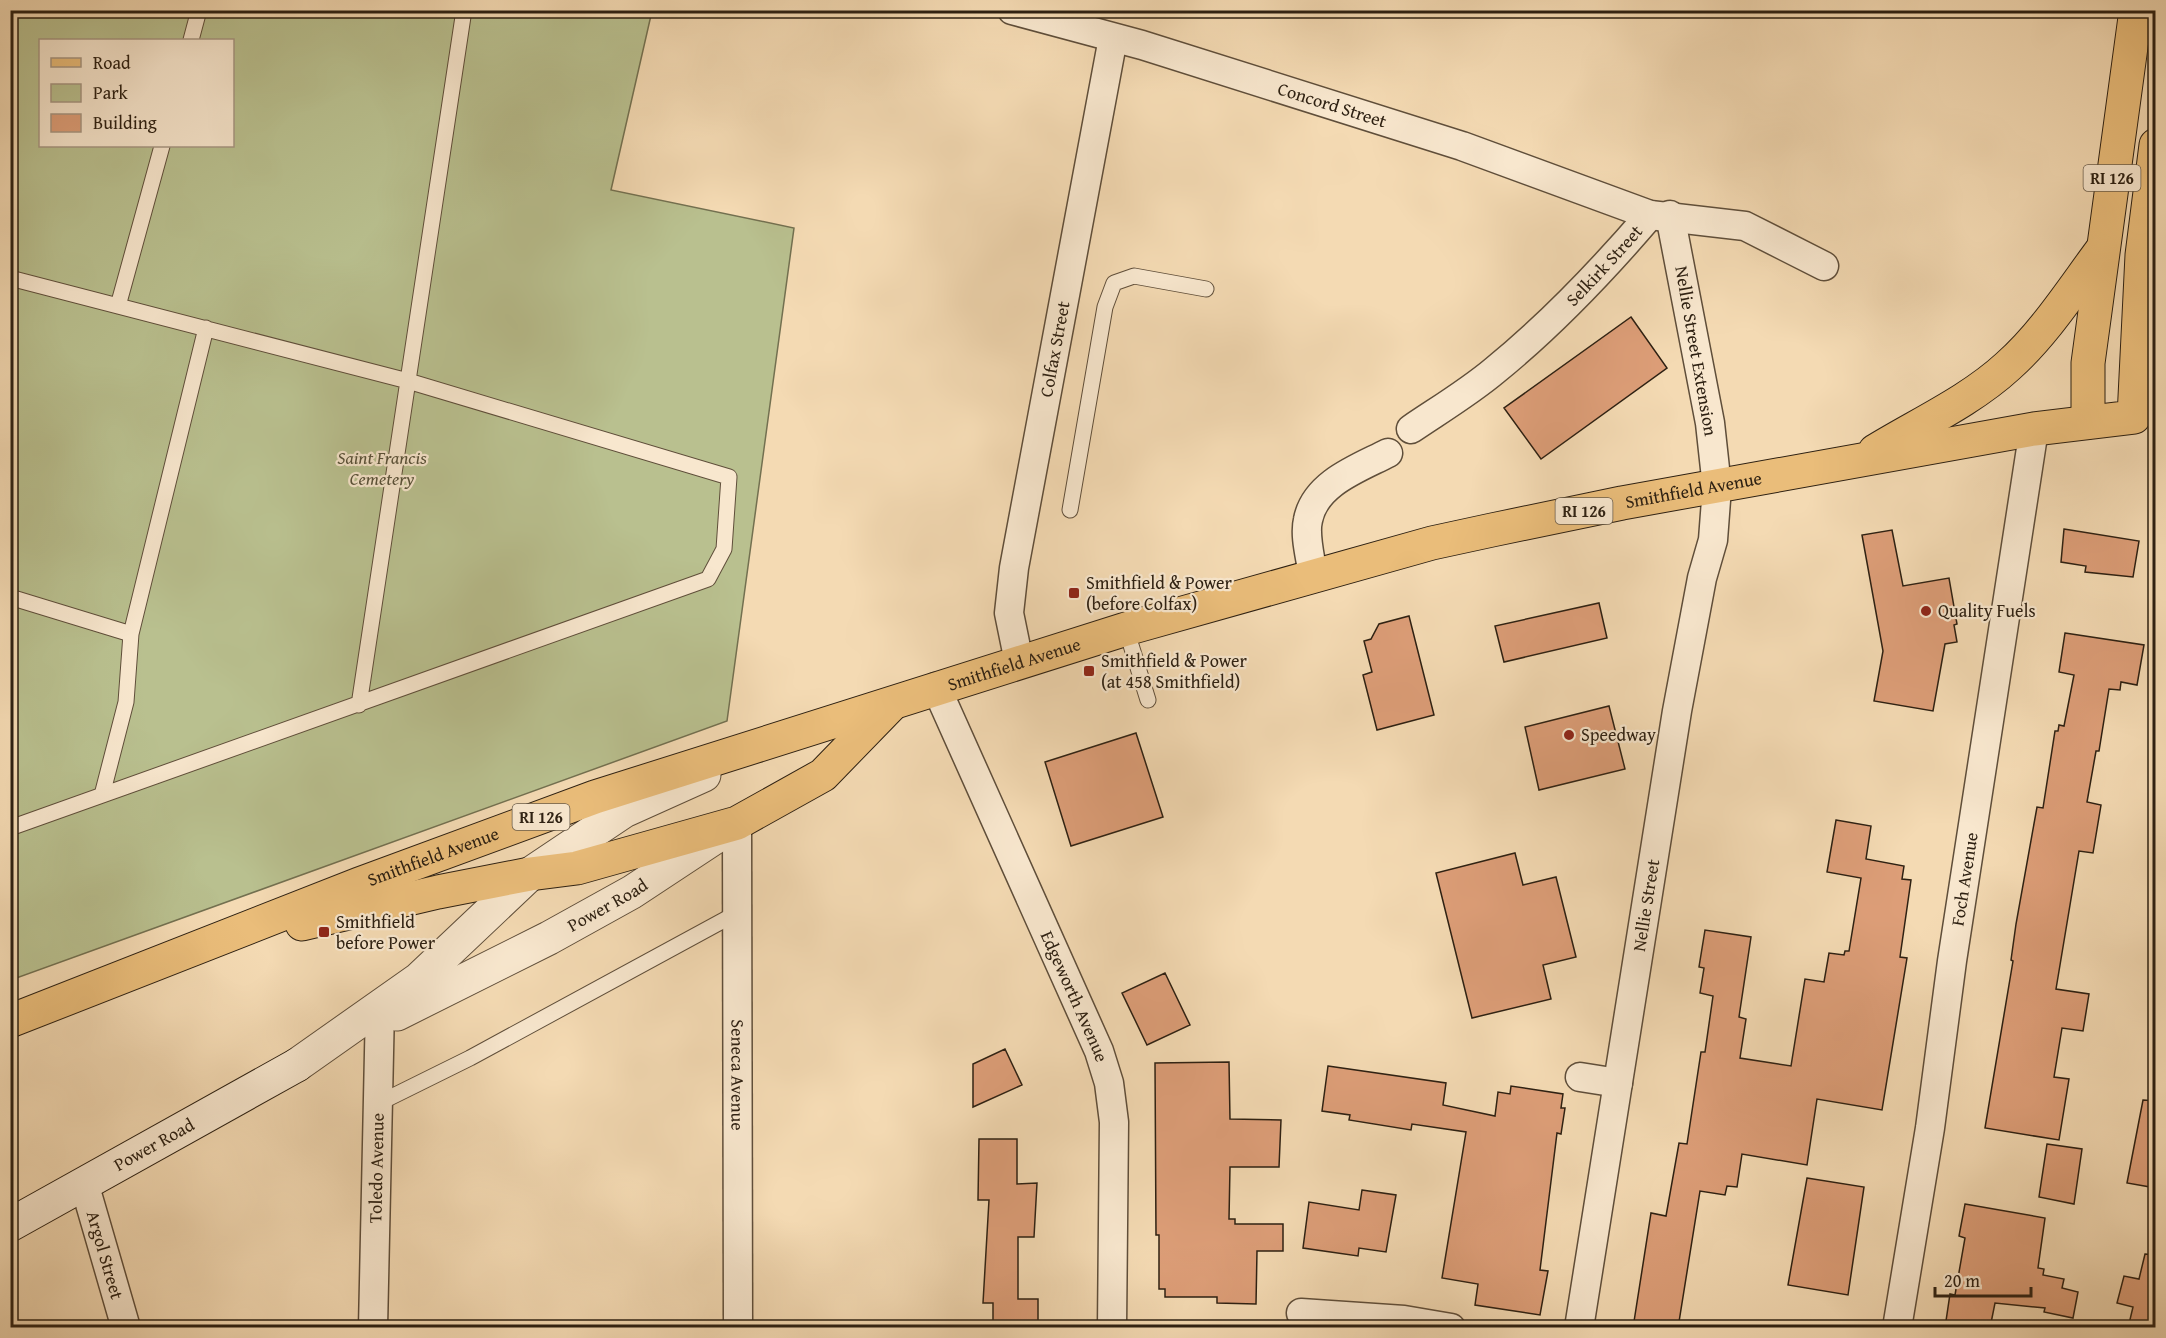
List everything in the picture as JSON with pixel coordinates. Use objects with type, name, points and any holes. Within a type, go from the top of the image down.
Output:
[{"type":"main road","name":"RI 126","points":[[2103,250],[2136,10]]},
{"type":"main road","name":"Smithfield Avenue","points":[[10,1021],[198,947],[595,797],[891,705],[936,687],[1126,629],[1313,576],[1492,530],[1717,486],[2034,429],[2145,416],[2142,255],[2156,145]]},
{"type":"main road","points":[[2088,422],[2088,363],[2103,250]]},
{"type":"main road","points":[[1858,461],[1979,389],[2006,368],[2054,315],[2103,250]]},
{"type":"main road","name":"Power Road","points":[[737,824],[823,775],[891,705]]},
{"type":"main road","points":[[198,947],[530,874],[577,868],[737,824]]},
{"type":"street","name":"Concord Street","points":[[1012,10],[1142,45],[1462,146],[1660,215]]},
{"type":"street","name":"Colfax Street","points":[[1019,662],[1009,613],[1014,568],[1113,38]]},
{"type":"street","points":[[1660,215],[1745,226],[1824,266]]},
{"type":"street","name":"Selkirk Street","points":[[1411,429],[1493,373],[1660,215]]},
{"type":"street","name":"Nellie Street Extension","points":[[1660,215],[1710,423],[1717,486]]},
{"type":"street","name":"Foch Avenue","points":[[1897,1328],[1930,1128],[1952,961],[2028,488],[2034,429]]},
{"type":"street","points":[[1313,576],[1307,521],[1316,499],[1337,479],[1388,453]]},
{"type":"street","name":"Nellie Street","points":[[1579,1328],[1677,711],[1702,578],[1713,540],[1717,486]]},
{"type":"street","name":"Edgeworth Avenue","points":[[936,687],[1099,1051],[1109,1083],[1114,1122],[1112,1328]]},
{"type":"street","name":"Power Road","points":[[379,1015],[442,960],[530,874],[624,811],[808,730]]},
{"type":"street","name":"Power Road","points":[[10,1225],[297,1065],[379,1015],[549,938],[632,892],[737,824]]},
{"type":"street","name":"Seneca Avenue","points":[[737,824],[738,1328]]},
{"type":"street","name":"Toledo Avenue","points":[[373,1328],[379,1015]]},
{"type":"street","points":[[1580,1077],[1618,1083]]},
{"type":"street","name":"Argol Street","points":[[84,1183],[126,1328]]},
{"type":"street","points":[[1301,1313],[1404,1320],[1451,1328]]},
{"type":"lane","points":[[191,39],[199,10]]},
{"type":"lane","points":[[359,705],[464,10]]},
{"type":"lane","points":[[118,306],[162,147]]},
{"type":"lane","points":[[1070,510],[1105,307],[1114,283],[1134,276],[1206,289]]},
{"type":"lane","points":[[10,278],[408,381],[729,477],[724,549],[708,579],[10,828]]},
{"type":"lane","points":[[102,795],[126,702],[131,634],[206,328]]},
{"type":"lane","points":[[10,597],[131,634]]},
{"type":"lane","points":[[1126,629],[1148,700]]},
{"type":"lane","points":[[377,1104],[470,1058],[737,913]]},
{"type":"green space","name":"Saint Francis Cemetery","points":[[11,11],[652,11],[611,190],[794,228],[727,721],[11,980]]},
{"type":"building","points":[[1631,317],[1667,368],[1541,459],[1504,408]]},
{"type":"building","points":[[2064,529],[2139,541],[2133,577],[2085,572],[2086,566],[2061,562]]},
{"type":"building","points":[[1892,530],[1903,586],[1949,578],[1957,624],[1954,625],[1957,642],[1945,644],[1933,711],[1874,701],[1883,651],[1862,535]]},
{"type":"building","points":[[1599,603],[1607,638],[1504,662],[1495,626]]},
{"type":"building","points":[[1409,616],[1434,715],[1377,730],[1363,675],[1372,672],[1364,641],[1371,639],[1379,624]]},
{"type":"building","points":[[2065,633],[2144,645],[2137,685],[2121,682],[2120,690],[2109,689],[2099,751],[2096,751],[2087,802],[2101,805],[2093,853],[2079,851],[2056,989],[2089,994],[2083,1031],[2062,1028],[2054,1077],[2069,1079],[2059,1140],[1985,1128],[2013,961],[2011,960],[2016,924],[2037,807],[2043,808],[2055,731],[2058,731],[2059,725],[2064,726],[2074,675],[2059,672]]},
{"type":"building","points":[[1609,706],[1625,769],[1539,790],[1525,727]]},
{"type":"building","points":[[1136,733],[1163,817],[1071,846],[1045,762]]},
{"type":"building","points":[[1836,820],[1871,826],[1866,859],[1904,866],[1902,879],[1911,880],[1900,957],[1907,958],[1882,1110],[1817,1099],[1807,1165],[1742,1154],[1737,1187],[1727,1186],[1725,1195],[1700,1191],[1678,1328],[1633,1328],[1651,1213],[1666,1216],[1679,1143],[1687,1144],[1701,1052],[1705,1052],[1713,996],[1700,993],[1704,968],[1699,967],[1705,930],[1751,937],[1739,1017],[1746,1019],[1740,1058],[1791,1066],[1805,979],[1824,982],[1829,953],[1844,955],[1845,951],[1849,951],[1861,878],[1827,872]]},
{"type":"building","points":[[1515,853],[1523,885],[1556,877],[1576,957],[1543,965],[1551,999],[1472,1018],[1436,873]]},
{"type":"building","points":[[1165,973],[1190,1025],[1147,1045],[1122,993]]},
{"type":"building","points":[[1005,1049],[1022,1085],[973,1107],[973,1064]]},
{"type":"building","points":[[1229,1062],[1230,1119],[1281,1120],[1279,1167],[1230,1167],[1229,1219],[1235,1219],[1235,1224],[1283,1224],[1283,1251],[1257,1251],[1256,1304],[1217,1303],[1217,1297],[1165,1297],[1165,1289],[1159,1289],[1159,1235],[1156,1235],[1155,1063]]},
{"type":"building","points":[[1328,1066],[1446,1083],[1443,1105],[1495,1116],[1498,1092],[1510,1094],[1511,1086],[1563,1094],[1561,1108],[1565,1108],[1561,1134],[1557,1133],[1540,1270],[1548,1271],[1540,1315],[1475,1305],[1478,1284],[1442,1278],[1466,1132],[1412,1124],[1411,1130],[1349,1120],[1350,1115],[1322,1111]]},
{"type":"building","points":[[2143,1100],[2156,1101],[2156,1188],[2127,1183]]},
{"type":"building","points":[[979,1139],[1017,1139],[1017,1184],[1037,1183],[1034,1237],[1018,1237],[1018,1299],[1038,1299],[1038,1328],[993,1328],[993,1303],[983,1303],[989,1200],[978,1200]]},
{"type":"building","points":[[2047,1144],[2082,1149],[2074,1204],[2039,1197]]},
{"type":"building","points":[[1807,1178],[1864,1187],[1848,1295],[1788,1285]]},
{"type":"building","points":[[1362,1190],[1396,1195],[1386,1252],[1359,1248],[1358,1256],[1303,1248],[1309,1202],[1359,1210]]},
{"type":"building","points":[[1965,1204],[2045,1218],[2038,1268],[2044,1269],[2043,1275],[2064,1279],[2062,1288],[2078,1292],[2073,1318],[2044,1312],[2045,1308],[1995,1303],[1990,1328],[1950,1328],[1951,1322],[1946,1321],[1950,1294],[1955,1295],[1965,1238],[1959,1236]]},
{"type":"building","points":[[2145,1254],[2156,1255],[2156,1328],[2128,1328],[2133,1307],[2117,1303],[2124,1276],[2139,1279]]},
{"type":"place","name":"Smithfield & Power (before Colfax)","points":[[1074,593]]},
{"type":"place","name":"Quality Fuels","points":[[1926,611]]},
{"type":"place","name":"Smithfield & Power (at 458 Smithfield)","points":[[1089,671]]},
{"type":"place","name":"Speedway","points":[[1569,735]]},
{"type":"place","name":"Smithfield before Power","points":[[324,932]]}]
